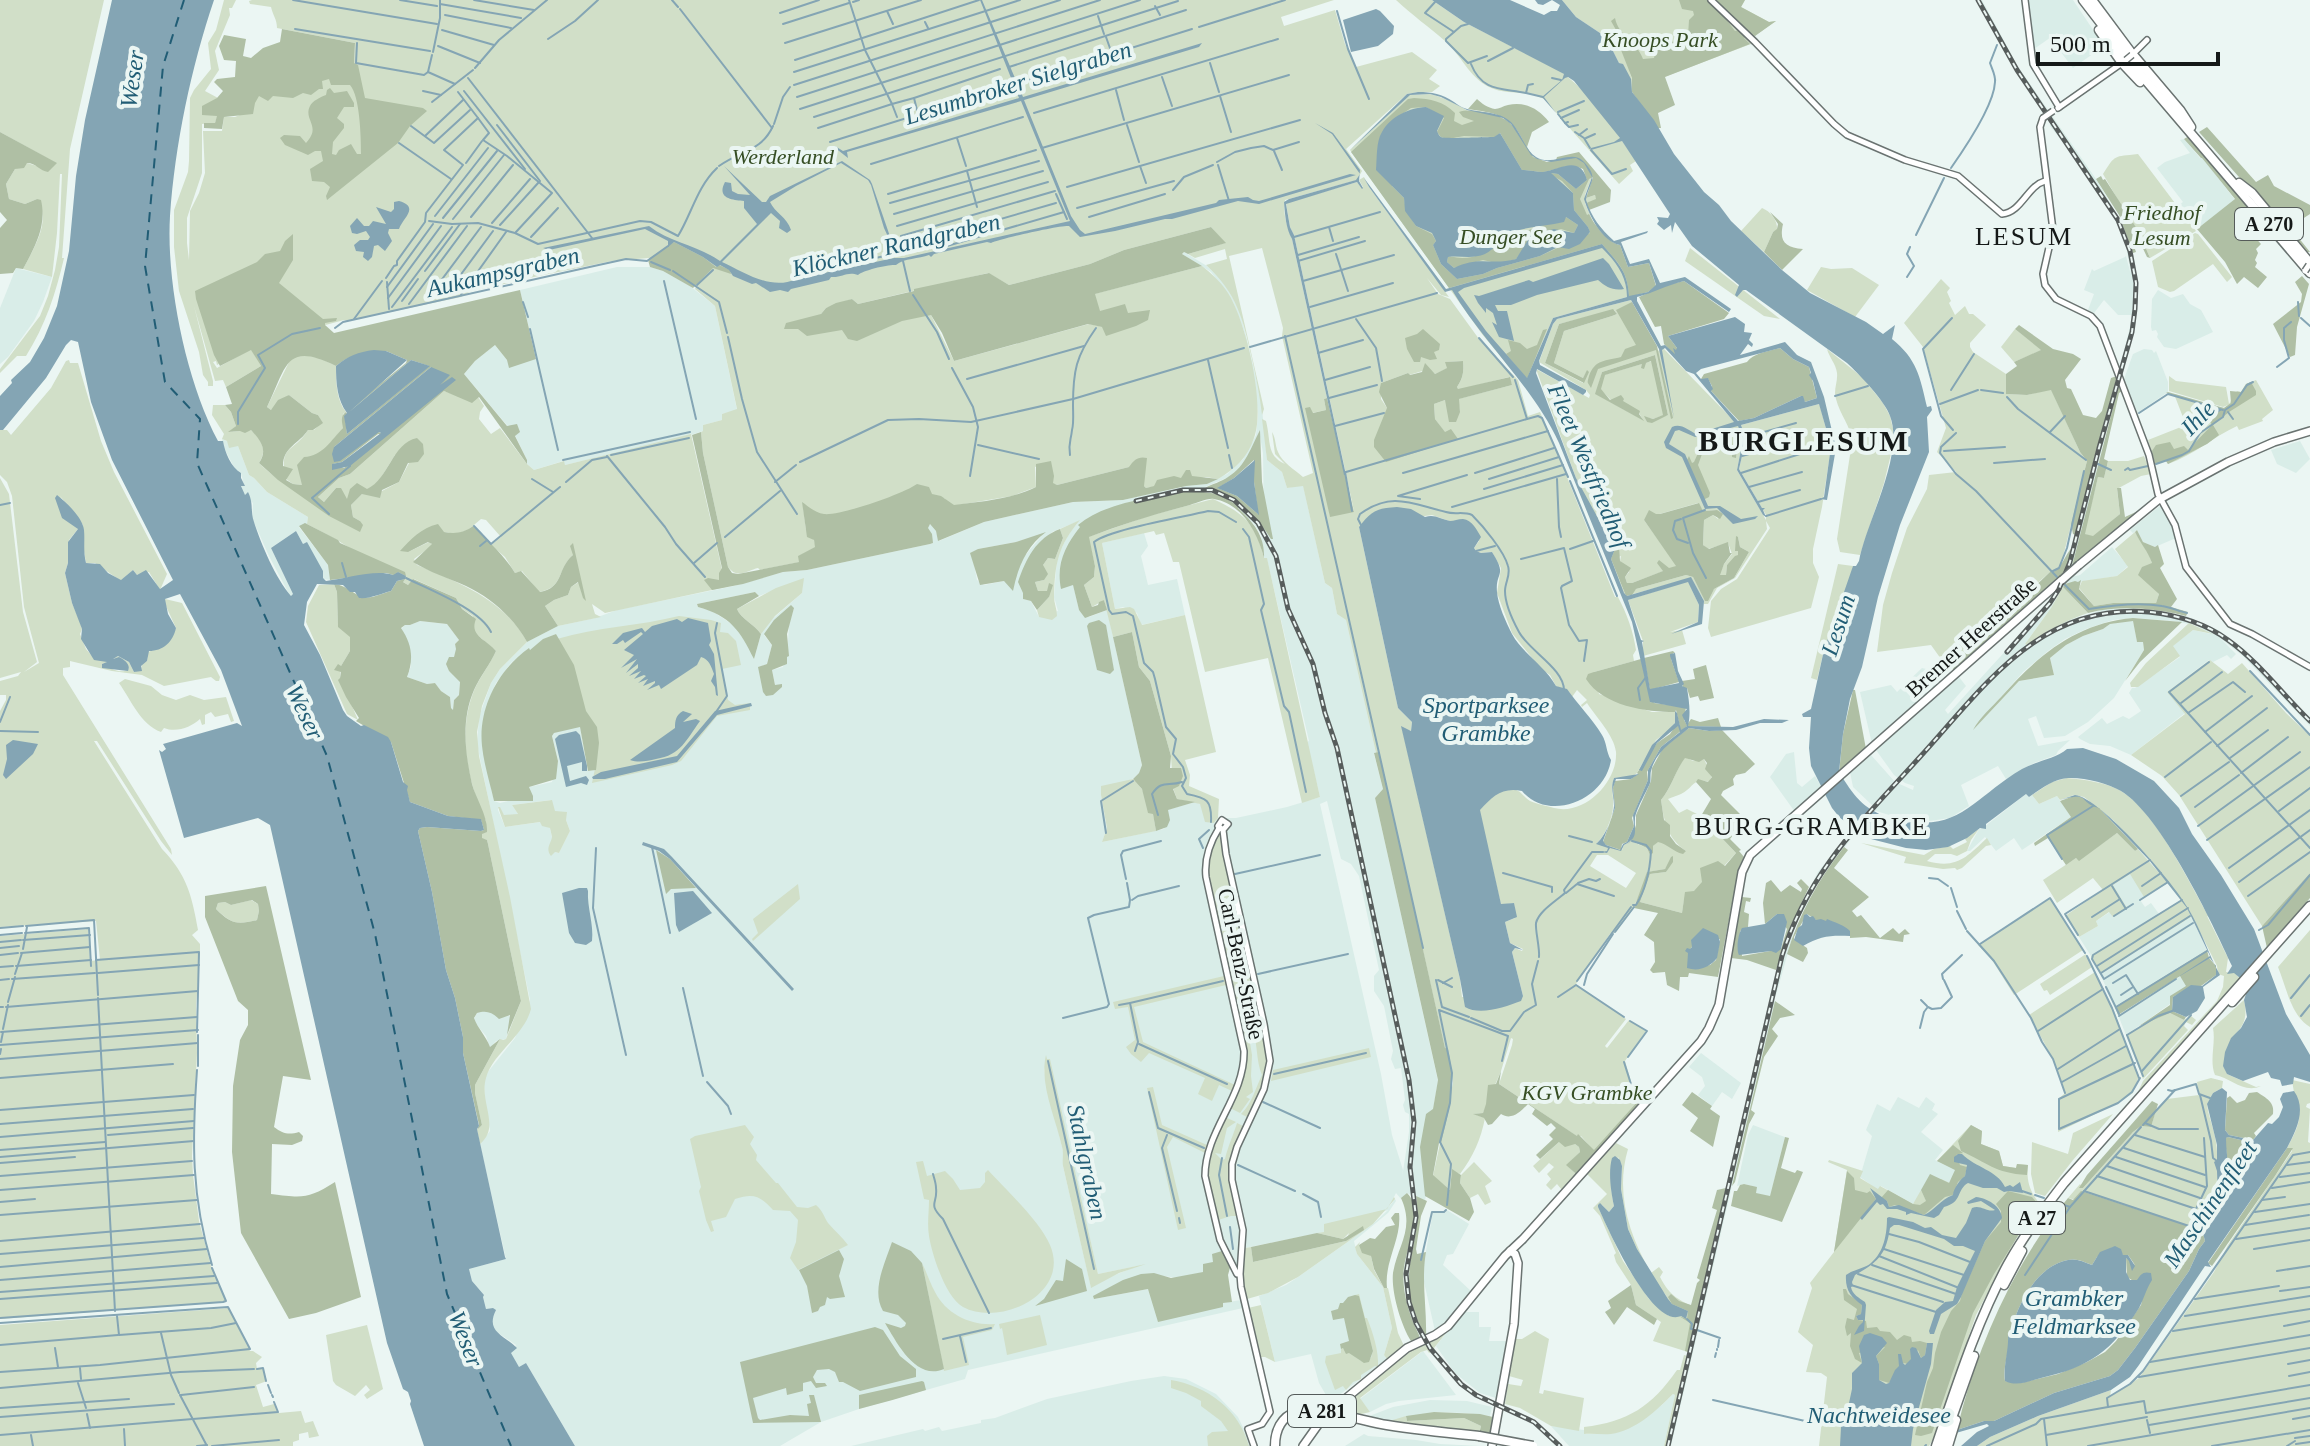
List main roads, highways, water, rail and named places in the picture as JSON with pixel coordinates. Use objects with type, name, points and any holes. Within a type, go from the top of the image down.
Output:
[{"type":"highway","points":[[2085,0],[2166,110],[2181,122]]},
{"type":"highway","points":[[2085,0],[2128,58],[2178,108],[2191,128]]},
{"type":"highway","points":[[2085,0],[2136,69],[2240,194],[2308,267]]},
{"type":"highway","name":"A 270","points":[[2085,0],[2191,128],[2239,183],[2252,193],[2308,267]]},
{"type":"highway","name":"A 27","points":[[1937,1446],[1984,1312],[2010,1261],[2057,1192],[2243,986],[2310,906]]},
{"type":"highway","name":"A 27","points":[[2268,956],[2310,914]]},
{"type":"highway","name":"A 27","points":[[1937,1446],[1992,1309],[2025,1246],[2068,1187],[2147,1093]]},
{"type":"highway","points":[[1948,1446],[1956,1423],[1958,1400]]},
{"type":"highway","name":"A 281","points":[[1278,1446],[1277,1430],[1283,1420],[1297,1412],[1311,1410],[1390,1426],[1533,1446]]},
{"type":"highway","name":"A 281","points":[[1479,1438],[1513,1446]]},
{"type":"main road","name":"Bremer Heerstraße","points":[[1303,1446],[1333,1409],[1421,1341],[1451,1322],[1510,1251],[1701,1041],[1717,1011],[1747,859],[2125,527],[2162,499],[2228,462],[2274,442],[2310,431]]},
{"type":"main road","points":[[1492,1446],[1514,1324],[1517,1258],[1510,1251]]},
{"type":"water","name":"Weser","points":[[112,0],[214,0],[191,79],[180,134],[170,216],[171,271],[180,331],[196,390],[218,441],[223,441],[229,459],[241,473],[245,486],[241,486],[245,495],[248,492],[250,496],[254,522],[275,571],[291,596],[293,594],[271,548],[296,531],[303,544],[307,542],[326,581],[378,573],[393,575],[398,572],[406,576],[397,581],[391,591],[367,598],[359,598],[343,585],[317,584],[307,602],[304,625],[347,716],[361,726],[388,737],[391,742],[403,782],[408,786],[410,802],[448,816],[481,819],[484,830],[481,831],[427,827],[418,831],[446,970],[455,998],[479,1126],[477,1129],[506,1259],[469,1269],[472,1281],[484,1295],[486,1309],[496,1310],[494,1328],[517,1348],[511,1353],[519,1367],[526,1363],[575,1446],[424,1446],[408,1392],[403,1389],[387,1343],[270,825],[258,818],[184,838],[159,750],[162,752],[166,749],[163,744],[237,723],[242,726],[221,670],[180,594],[165,599],[168,614],[176,628],[172,638],[167,645],[149,651],[147,661],[141,666],[142,671],[134,672],[129,662],[118,656],[113,659],[119,657],[123,660],[128,665],[128,671],[102,668],[102,664],[107,662],[94,660],[81,639],[82,629],[65,573],[68,542],[78,529],[62,518],[55,498],[57,495],[81,520],[86,563],[100,564],[121,580],[133,570],[137,575],[146,570],[160,589],[173,580],[112,460],[91,402],[78,342],[71,340],[66,345],[46,378],[0,430],[0,396],[30,362],[57,306],[69,251],[85,120]]},
{"type":"water","points":[[980,0],[1023,97],[1202,43],[1199,47],[1024,100],[1071,216],[1085,234],[1219,200],[1248,197],[1259,201],[1350,174],[1356,175],[1259,204],[1238,201],[1115,231],[1080,237],[1069,226],[1042,230],[907,260],[858,275],[831,277],[788,292],[770,292],[756,283],[733,276],[729,270],[720,265],[717,267],[674,242],[668,247],[668,241],[645,229],[549,250],[543,248],[649,226],[720,261],[757,224],[744,208],[744,201],[724,195],[725,182],[731,183],[732,191],[750,195],[724,166],[762,202],[842,161],[870,180],[872,184],[896,254],[868,180],[841,163],[770,202],[791,230],[787,233],[779,228],[780,221],[771,213],[722,262],[767,282],[787,282],[1070,221],[1021,101],[847,152],[848,158],[834,147],[843,151],[1019,98]]},
{"type":"water","name":"Lesum","points":[[1432,0],[1510,0],[1544,15],[1557,11],[1560,5],[1552,0],[1562,0],[1576,17],[1606,37],[1631,79],[1632,92],[1654,120],[1674,154],[1731,221],[1810,293],[1883,334],[1895,325],[1892,339],[1912,361],[1927,407],[1931,406],[1927,417],[1929,452],[1900,525],[1878,597],[1862,667],[1850,699],[1839,772],[1854,794],[1872,810],[1889,818],[1914,822],[1948,819],[2027,766],[2067,749],[2083,748],[2116,759],[2154,781],[2179,808],[2192,834],[2254,929],[2286,1014],[2310,1055],[2310,1082],[2294,1077],[2293,1084],[2282,1086],[2280,1080],[2271,1078],[2268,1072],[2243,1081],[2227,1074],[2223,1066],[2225,1052],[2247,1017],[2246,994],[2240,978],[2234,973],[2227,974],[2232,966],[2169,846],[2153,823],[2121,791],[2088,780],[2057,780],[2029,797],[2026,794],[1986,824],[1986,829],[1980,828],[1948,847],[1926,850],[1871,839],[1840,818],[1811,766],[1811,717],[1803,717],[1802,714],[1811,709],[1824,650],[1853,566],[1859,561],[1889,469],[1893,432],[1890,416],[1871,388],[1847,363],[1746,290],[1737,297],[1739,285],[1692,246],[1675,222],[1672,233],[1671,225],[1664,230],[1657,224],[1657,217],[1668,218],[1670,214],[1622,141],[1591,150],[1620,138],[1574,81],[1565,78],[1544,97],[1556,113],[1542,97],[1562,80],[1564,74],[1464,22]]},
{"type":"water","points":[[1535,0],[1552,0],[1543,5]]},
{"type":"water","points":[[1376,9],[1394,26],[1393,34],[1378,46],[1351,52],[1343,20]]},
{"type":"water","points":[[1428,92],[1464,108],[1506,118],[1511,122],[1536,157],[1542,160],[1573,157],[1578,158],[1583,161],[1588,167],[1592,177],[1584,163],[1576,158],[1551,162],[1537,159],[1531,155],[1511,124],[1503,118],[1467,110],[1430,94],[1410,95],[1350,150],[1407,94]]},
{"type":"water","name":"Dunger See","points":[[1426,107],[1444,116],[1437,131],[1441,137],[1494,137],[1500,133],[1522,170],[1543,172],[1568,166],[1579,168],[1587,180],[1576,189],[1558,174],[1551,173],[1573,193],[1574,210],[1590,232],[1580,244],[1569,249],[1558,247],[1540,256],[1457,279],[1441,264],[1432,233],[1416,226],[1405,211],[1404,198],[1376,170],[1379,140],[1386,126],[1401,114]],"holes":[[[1566,217],[1578,225],[1574,233],[1554,229],[1531,235],[1516,259],[1471,262],[1454,268],[1447,262],[1448,257],[1475,257],[1486,253],[1503,236],[1515,231],[1564,222]]]},
{"type":"water","points":[[1315,123],[1333,133],[1360,174],[1332,134]]},
{"type":"water","points":[[1360,175],[1362,189],[1357,182],[1286,204],[1344,475],[1284,202],[1356,180]]},
{"type":"water","points":[[1592,177],[1586,200],[1594,217],[1614,241],[1648,231],[1621,242],[1630,264],[1649,259],[1660,283],[1685,277],[1731,309],[1729,312],[1684,281],[1637,297],[1661,346],[1665,345],[1675,354],[1673,348],[1677,348],[1668,336],[1735,317],[1745,324],[1744,332],[1752,333],[1749,340],[1752,347],[1748,344],[1740,355],[1785,342],[1797,355],[1811,362],[1824,397],[1836,448],[1827,500],[1820,499],[1824,497],[1831,446],[1819,404],[1741,425],[1746,439],[1739,469],[1762,508],[1765,508],[1766,517],[1737,470],[1743,439],[1738,426],[1695,437],[1675,431],[1669,444],[1685,454],[1708,506],[1720,506],[1741,519],[1758,516],[1733,524],[1717,508],[1705,509],[1682,457],[1666,448],[1664,442],[1675,426],[1696,434],[1734,422],[1694,374],[1686,371],[1665,348],[1662,350],[1674,418],[1659,349],[1631,300],[1557,319],[1553,324],[1540,365],[1586,392],[1583,395],[1537,369],[1536,373],[1576,478],[1615,549],[1611,559],[1624,593],[1627,596],[1691,577],[1704,601],[1702,624],[1671,634],[1698,622],[1699,605],[1688,582],[1628,600],[1641,640],[1644,641],[1650,689],[1679,683],[1670,656],[1675,653],[1682,686],[1687,688],[1688,726],[1733,727],[1764,719],[1789,720],[1760,723],[1736,730],[1689,728],[1666,746],[1653,764],[1650,783],[1636,815],[1634,837],[1621,851],[1610,848],[1607,853],[1601,852],[1608,848],[1596,844],[1609,824],[1603,841],[1606,845],[1620,850],[1623,844],[1627,842],[1634,826],[1633,815],[1648,780],[1648,770],[1661,747],[1680,732],[1678,726],[1657,743],[1642,771],[1639,770],[1652,745],[1675,723],[1675,711],[1681,730],[1687,726],[1682,715],[1687,709],[1650,702],[1632,622],[1548,422],[1452,290],[1445,292],[1364,178],[1446,289],[1602,244],[1624,273],[1629,296],[1648,292],[1656,285],[1649,263],[1628,267],[1620,245],[1607,239],[1593,220],[1584,199]],"holes":[[[1602,248],[1620,270],[1627,297],[1553,318],[1527,378],[1486,331],[1458,292]],[[1780,348],[1809,367],[1817,398],[1805,402],[1801,396],[1754,418],[1738,421],[1711,391],[1708,378],[1701,379],[1696,373],[1701,369]]]},
{"type":"water","points":[[394,202],[408,206],[408,213],[399,229],[389,229],[392,241],[385,251],[378,245],[374,246],[368,261],[363,257],[364,252],[356,251],[354,245],[370,237],[366,231],[352,233],[350,226],[357,218],[364,226],[369,226],[373,221],[386,224],[376,207],[391,212]]},
{"type":"water","points":[[1603,258],[1624,289],[1610,288],[1598,280],[1537,295],[1511,305],[1495,305],[1498,311],[1507,311],[1514,341],[1499,337],[1492,322],[1497,325],[1493,313],[1486,308],[1486,313],[1474,295],[1529,280],[1533,282]]},
{"type":"water","points":[[374,350],[386,351],[407,360],[349,412],[411,360],[430,366],[347,434],[344,416],[347,413],[339,397],[336,366],[354,355]]},
{"type":"water","points":[[431,367],[450,375],[440,385],[452,377],[456,380],[350,466],[332,470],[332,464],[342,462],[381,433],[340,461],[334,462],[334,447]]},
{"type":"water","points":[[1255,460],[1254,482],[1259,515],[1237,496],[1217,488]]},
{"type":"water","name":"Sportparksee Grambke","points":[[1397,507],[1411,509],[1425,517],[1466,520],[1474,526],[1481,537],[1474,548],[1481,553],[1492,552],[1499,566],[1498,597],[1512,634],[1556,686],[1567,689],[1589,717],[1604,738],[1611,760],[1607,774],[1598,786],[1574,802],[1560,806],[1546,805],[1522,791],[1509,790],[1494,797],[1480,810],[1501,904],[1514,903],[1517,917],[1505,922],[1510,943],[1523,950],[1515,948],[1512,952],[1523,996],[1521,1001],[1493,1010],[1478,1011],[1465,1007],[1401,726],[1411,731],[1412,722],[1398,708],[1359,527],[1375,511]]},
{"type":"water","points":[[688,618],[708,623],[718,696],[711,681],[714,674],[712,668],[701,657],[697,665],[661,689],[659,685],[647,690],[655,683],[643,686],[648,679],[638,683],[646,676],[634,679],[641,671],[629,676],[638,664],[626,673],[637,659],[621,668],[634,655],[624,650],[643,634],[641,632],[625,643],[623,640],[612,644],[623,633],[642,628],[645,632],[652,626],[677,619],[682,622]]},
{"type":"water","points":[[751,703],[752,706],[717,715],[677,762],[605,779],[592,777],[601,772],[677,756],[715,711]]},
{"type":"water","points":[[683,711],[692,714],[683,722],[700,721],[677,750],[664,757],[640,762],[630,760],[675,728],[676,718]]},
{"type":"water","points":[[576,731],[580,735],[587,771],[582,771],[582,762],[567,766],[570,781],[586,776],[589,780],[587,785],[581,783],[566,787],[555,739]]},
{"type":"water","points":[[13,740],[38,744],[33,754],[6,779],[3,775],[6,745]]},
{"type":"water","points":[[1639,774],[1631,779],[1616,779],[1613,788],[1615,808],[1612,818],[1612,788],[1614,778]]},
{"type":"water","points":[[2100,809],[2136,843],[2180,896],[2193,916],[2214,963],[2210,958],[2175,979],[2210,956],[2187,908],[2149,860]]},
{"type":"water","points":[[643,842],[664,849],[794,989],[792,991],[670,859],[642,845]]},
{"type":"water","points":[[587,888],[588,891],[592,941],[586,945],[575,943],[569,933],[562,893]]},
{"type":"water","points":[[693,891],[712,913],[679,932],[674,893]]},
{"type":"water","points":[[1777,914],[1784,914],[1787,922],[1781,949],[1776,953],[1739,955],[1738,942],[1742,928],[1765,924]]},
{"type":"water","points":[[1807,914],[1816,920],[1827,919],[1843,926],[1850,931],[1850,936],[1826,937],[1803,946],[1794,940]]},
{"type":"water","points":[[1703,928],[1718,935],[1717,958],[1704,968],[1687,968],[1688,953],[1685,951],[1692,947],[1691,940]]},
{"type":"water","points":[[2216,968],[2220,975],[2203,987],[2205,998],[2197,1011],[2186,1017],[2172,1011],[2173,997],[2191,985],[2202,986],[2216,975]]},
{"type":"water","points":[[2222,1088],[2227,1092],[2225,1130],[2229,1135],[2253,1140],[2268,1123],[2272,1124],[2279,1117],[2283,1093],[2294,1091],[2300,1112],[2287,1148],[2208,1262],[2211,1267],[2205,1266],[2130,1377],[2111,1390],[2038,1416],[1977,1446],[1961,1446],[1989,1426],[1956,1433],[1957,1430],[1994,1421],[2054,1393],[2110,1376],[2135,1348],[2189,1271],[2205,1241],[2202,1229],[2209,1228],[2215,1211],[2205,1210],[2206,1205],[2215,1206],[2218,1202],[2214,1162],[2217,1160],[2217,1145],[2207,1104],[2213,1093]],"holes":[[[2226,1138],[2249,1144],[2235,1188],[2226,1182]]]},
{"type":"water","points":[[1958,1154],[1992,1173],[2005,1187],[2013,1187],[2020,1182],[2023,1193],[2004,1192],[1968,1183],[1957,1199],[1934,1218],[1911,1213],[1906,1215],[1906,1212],[1887,1209],[1877,1202],[1862,1220],[1860,1218],[1876,1199],[1870,1188],[1887,1201],[1889,1207],[1899,1205],[1924,1215],[1928,1213],[1953,1195],[1965,1176],[1967,1165],[1954,1162]]},
{"type":"water","points":[[1615,1156],[1622,1166],[1621,1189],[1628,1229],[1668,1299],[1688,1311],[1686,1319],[1670,1316],[1657,1308],[1645,1293],[1621,1255],[1598,1207],[1600,1203],[1609,1212],[1614,1206],[1610,1169]]},
{"type":"water","points":[[1976,1197],[1993,1203],[2002,1218],[1985,1241],[1957,1304],[1941,1314],[1934,1334],[1929,1331],[1936,1310],[1945,1302],[1953,1301],[1975,1251],[1894,1225],[1890,1228],[1880,1257],[1855,1275],[1852,1282],[1853,1292],[1866,1305],[1864,1331],[1854,1335],[1863,1322],[1856,1316],[1861,1314],[1862,1305],[1850,1293],[1846,1275],[1868,1265],[1879,1254],[1887,1218],[1931,1227],[1942,1235],[1956,1238],[1972,1208],[1995,1210],[1981,1201],[1968,1204]]},
{"type":"water","name":"Grambker Feldmarksee","points":[[2115,1246],[2121,1249],[2123,1255],[2128,1255],[2135,1266],[2132,1271],[2126,1258],[2126,1272],[2130,1280],[2137,1280],[2146,1272],[2151,1273],[2152,1280],[2139,1308],[2119,1336],[2098,1355],[2058,1374],[2023,1383],[2005,1381],[2008,1335],[2034,1282],[2049,1268],[2068,1260],[2092,1265],[2100,1252]]},
{"type":"water","name":"Nachtweidesee","points":[[1870,1333],[1882,1337],[1887,1343],[1876,1356],[1879,1380],[1886,1384],[1899,1366],[1898,1354],[1901,1354],[1905,1365],[1911,1359],[1912,1347],[1916,1348],[1921,1358],[1925,1355],[1927,1343],[1933,1343],[1931,1364],[1911,1446],[1840,1446],[1841,1427],[1852,1389],[1852,1373],[1862,1363],[1859,1346],[1864,1335]]},
{"type":"waterway","points":[[293,0],[437,24]]},
{"type":"waterway","points":[[400,0],[437,6]]},
{"type":"waterway","points":[[433,52],[440,18],[440,0]]},
{"type":"waterway","points":[[474,0],[534,10]]},
{"type":"waterway","points":[[475,68],[499,40],[547,0]]},
{"type":"waterway","points":[[548,39],[575,21],[598,0]]},
{"type":"waterway","points":[[672,0],[678,7]]},
{"type":"waterway","points":[[780,13],[819,0]]},
{"type":"waterway","name":"Lesumbroker Sielgraben","points":[[849,0],[865,50],[892,104],[914,98]]},
{"type":"waterway","points":[[853,2],[859,0]]},
{"type":"waterway","points":[[785,43],[921,0]]},
{"type":"waterway","points":[[795,60],[979,0]]},
{"type":"waterway","points":[[794,72],[1020,0]]},
{"type":"waterway","points":[[794,85],[1060,0]]},
{"type":"waterway","points":[[797,97],[1100,0]]},
{"type":"waterway","points":[[800,109],[1140,0]]},
{"type":"waterway","points":[[1199,27],[1285,0]]},
{"type":"waterway","points":[[814,117],[1178,1]]},
{"type":"waterway","points":[[1435,2],[1425,13],[1454,32]]},
{"type":"waterway","points":[[783,24],[849,3]]},
{"type":"waterway","points":[[440,4],[521,18]]},
{"type":"waterway","points":[[1155,6],[1160,15]]},
{"type":"waterway","points":[[680,9],[772,128]]},
{"type":"waterway","name":"Lesumbroker Sielgraben","points":[[1009,67],[1186,10]]},
{"type":"waterway","points":[[887,11],[893,24]]},
{"type":"waterway","points":[[1337,11],[1348,49],[1369,99]]},
{"type":"waterway","points":[[445,15],[511,28]]},
{"type":"waterway","name":"Lesumbroker Sielgraben","points":[[1098,16],[1104,34]]},
{"type":"waterway","points":[[925,22],[928,28]]},
{"type":"waterway","points":[[1468,24],[1461,26],[1446,41],[1468,63],[1487,56]]},
{"type":"waterway","points":[[295,29],[430,51]]},
{"type":"waterway","name":"Lesumbroker Sielgraben","points":[[830,142],[1192,29]]},
{"type":"waterway","points":[[442,30],[494,45]]},
{"type":"waterway","name":"Lesumbroker Sielgraben","points":[[1106,37],[1111,51]]},
{"type":"waterway","points":[[1034,113],[1278,39]]},
{"type":"waterway","points":[[357,43],[356,63],[424,75],[428,72]]},
{"type":"waterway","points":[[1951,168],[1990,103],[1995,80],[1990,63],[1997,45]]},
{"type":"waterway","points":[[438,46],[480,63]]},
{"type":"waterway","points":[[1488,61],[1513,48]]},
{"type":"waterway","points":[[432,55],[428,72],[455,84]]},
{"type":"waterway","points":[[1210,63],[1219,92]]},
{"type":"waterway","points":[[1471,64],[1487,84],[1526,93]]},
{"type":"waterway","name":"Lesumbroker Sielgraben","points":[[917,110],[914,98],[1000,69]]},
{"type":"waterway","points":[[432,102],[473,70]]},
{"type":"waterway","points":[[1042,148],[1289,75]]},
{"type":"waterway","points":[[1162,77],[1172,106]]},
{"type":"waterway","points":[[468,78],[592,238]]},
{"type":"waterway","points":[[1552,78],[1561,80]]},
{"type":"waterway","points":[[1533,84],[1528,85],[1526,93],[1543,97]]},
{"type":"waterway","points":[[774,124],[783,97],[790,87]]},
{"type":"waterway","points":[[1116,90],[1124,120]]},
{"type":"waterway","points":[[423,91],[441,95]]},
{"type":"waterway","points":[[464,91],[525,169]]},
{"type":"waterway","points":[[386,278],[425,222],[426,213],[463,165],[444,150],[478,118],[458,92]]},
{"type":"waterway","points":[[1220,96],[1231,132]]},
{"type":"waterway","points":[[425,136],[463,100]]},
{"type":"waterway","points":[[1558,112],[1584,101]]},
{"type":"waterway","name":"Lesumbroker Sielgraben","points":[[818,128],[892,104],[897,117]]},
{"type":"waterway","points":[[411,126],[434,143],[470,110]]},
{"type":"waterway","points":[[1561,118],[1579,110]]},
{"type":"waterway","points":[[1558,114],[1565,123],[1568,122]]},
{"type":"waterway","points":[[871,164],[1023,117]]},
{"type":"waterway","points":[[478,118],[489,133],[483,140],[552,193],[516,232]]},
{"type":"waterway","points":[[1067,187],[1300,120]]},
{"type":"waterway","points":[[1565,123],[1569,127],[1578,125]]},
{"type":"waterway","points":[[497,125],[540,181]]},
{"type":"waterway","points":[[1127,125],[1139,162]]},
{"type":"waterway","points":[[719,166],[763,141],[773,126]]},
{"type":"waterway","points":[[1579,135],[1587,129]]},
{"type":"waterway","points":[[1575,132],[1584,138],[1590,148]]},
{"type":"waterway","points":[[1586,138],[1595,134]]},
{"type":"waterway","points":[[957,138],[966,166]]},
{"type":"waterway","points":[[466,163],[482,141]]},
{"type":"waterway","points":[[1217,162],[1251,148],[1264,146],[1273,150],[1299,142]]},
{"type":"waterway","points":[[399,143],[451,179]]},
{"type":"waterway","points":[[435,216],[488,148]]},
{"type":"waterway","points":[[888,194],[1036,150]]},
{"type":"waterway","points":[[1591,150],[1612,174],[1626,169]]},
{"type":"waterway","points":[[443,218],[497,151]]},
{"type":"waterway","points":[[1274,151],[1282,170]]},
{"type":"waterway","points":[[453,219],[504,155]]},
{"type":"waterway","points":[[890,203],[1039,161]]},
{"type":"waterway","points":[[471,217],[513,165]]},
{"type":"waterway","points":[[1173,190],[1184,177],[1213,165]]},
{"type":"waterway","points":[[1218,165],[1229,201]]},
{"type":"waterway","points":[[1140,166],[1146,183]]},
{"type":"waterway","points":[[429,221],[478,223],[515,233],[538,244],[640,221],[651,222],[678,236],[700,192],[717,168]]},
{"type":"waterway","name":"Klöckner Randgraben","points":[[967,171],[977,207]]},
{"type":"waterway","points":[[894,214],[1043,171]]},
{"type":"waterway","points":[[1916,235],[1944,178]]},
{"type":"waterway","points":[[492,223],[530,179]]},
{"type":"waterway","points":[[1077,208],[1174,181]]},
{"type":"waterway","points":[[500,225],[539,182]]},
{"type":"waterway","name":"Klöckner Randgraben","points":[[897,226],[1048,182]]},
{"type":"waterway","name":"Klöckner Randgraben","points":[[901,236],[1055,191]]},
{"type":"waterway","points":[[1056,194],[1067,219]]},
{"type":"waterway","points":[[1089,217],[1165,194]]},
{"type":"waterway","name":"Klöckner Randgraben","points":[[900,248],[1056,203]]},
{"type":"waterway","points":[[531,237],[558,208]]},
{"type":"waterway","name":"Klöckner Randgraben","points":[[940,248],[1064,212]]},
{"type":"waterway","points":[[1294,237],[1380,212]]},
{"type":"waterway","points":[[387,287],[433,224]]},
{"type":"waterway","points":[[425,271],[460,224]]},
{"type":"waterway","points":[[388,298],[441,226]]},
{"type":"waterway","points":[[409,304],[467,226]]},
{"type":"waterway","points":[[392,307],[452,227]]},
{"type":"waterway","points":[[428,298],[481,227]]},
{"type":"waterway","points":[[1329,227],[1333,241]]},
{"type":"waterway","points":[[445,296],[493,231]]},
{"type":"waterway","points":[[461,295],[506,232]]},
{"type":"waterway","points":[[1298,255],[1359,237]]},
{"type":"waterway","points":[[1298,261],[1365,241]]},
{"type":"waterway","name":"Aukampsgraben","points":[[335,328],[343,322],[626,259],[647,261],[668,246]]},
{"type":"waterway","points":[[1907,277],[1914,266],[1907,254],[1910,247]]},
{"type":"waterway","name":"Klöckner Randgraben","points":[[867,260],[893,254]]},
{"type":"waterway","points":[[1336,254],[1348,291]]},
{"type":"waterway","points":[[1303,281],[1394,255]]},
{"type":"waterway","name":"Klöckner Randgraben","points":[[903,261],[910,291]]},
{"type":"waterway","points":[[651,262],[670,270]]},
{"type":"waterway","points":[[697,285],[713,270]]},
{"type":"waterway","points":[[673,271],[719,302],[727,333]]},
{"type":"waterway","points":[[402,301],[418,279]]},
{"type":"waterway","points":[[354,319],[382,281]]},
{"type":"waterway","points":[[664,281],[696,419]]},
{"type":"waterway","points":[[387,282],[389,309]]},
{"type":"waterway","points":[[1310,307],[1393,283]]},
{"type":"waterway","points":[[1250,347],[1437,293]]},
{"type":"waterway","points":[[913,295],[937,332],[949,359]]},
{"type":"waterway","points":[[523,302],[528,317]]},
{"type":"waterway","points":[[2298,302],[2299,316]]},
{"type":"waterway","points":[[1952,318],[1923,349],[1941,416],[1953,430]]},
{"type":"waterway","name":"Ihle","points":[[2301,318],[2310,326]]},
{"type":"waterway","points":[[1356,319],[1376,348],[1382,381]]},
{"type":"waterway","name":"Ihle","points":[[2277,367],[2289,358],[2284,328],[2291,322]]},
{"type":"waterway","name":"Aukampsgraben","points":[[238,424],[238,412],[265,368],[258,355],[292,334],[320,328]]},
{"type":"waterway","points":[[1070,455],[1075,373],[1084,347],[1096,328]]},
{"type":"waterway","points":[[530,329],[558,450]]},
{"type":"waterway","points":[[1285,336],[1423,948]]},
{"type":"waterway","points":[[728,337],[757,452],[797,514]]},
{"type":"waterway","points":[[1479,338],[1513,377]]},
{"type":"waterway","points":[[1318,353],[1363,340]]},
{"type":"waterway","points":[[967,379],[1084,346]]},
{"type":"waterway","points":[[800,462],[888,420],[971,422],[1073,399],[1244,348]]},
{"type":"waterway","points":[[1951,390],[1974,354]]},
{"type":"waterway","points":[[1208,360],[1228,448]]},
{"type":"waterway","points":[[1325,380],[1370,367]]},
{"type":"waterway","points":[[952,368],[973,407],[978,427],[970,476]]},
{"type":"waterway","points":[[1515,380],[1527,419],[1542,418],[1568,477]]},
{"type":"waterway","name":"Ihle","points":[[2156,464],[2189,451],[2200,433],[2223,417],[2225,410],[2253,382]]},
{"type":"waterway","points":[[1329,398],[1377,385]]},
{"type":"waterway","points":[[1835,396],[1868,386]]},
{"type":"waterway","name":"Ihle","points":[[1940,404],[1978,390]]},
{"type":"waterway","name":"Ihle","points":[[1981,390],[2003,393]]},
{"type":"waterway","points":[[2139,413],[2168,394],[2223,410]]},
{"type":"waterway","name":"Ihle","points":[[2007,397],[2018,409],[2086,460]]},
{"type":"waterway","points":[[2197,425],[2220,410]]},
{"type":"waterway","points":[[2228,412],[2233,419]]},
{"type":"waterway","points":[[1335,426],[1384,413]]},
{"type":"waterway","points":[[2050,432],[2065,416]]},
{"type":"waterway","points":[[1346,472],[1527,419]]},
{"type":"waterway","points":[[1746,437],[1796,423]]},
{"type":"waterway","points":[[1403,473],[1548,431]]},
{"type":"waterway","points":[[563,460],[690,432]]},
{"type":"waterway","points":[[1956,433],[1941,447],[1940,453],[1956,474],[2057,577]]},
{"type":"waterway","points":[[611,455],[689,438]]},
{"type":"waterway","points":[[1742,456],[1803,439]]},
{"type":"waterway","points":[[978,445],[1039,459]]},
{"type":"waterway","points":[[1944,451],[2005,447]]},
{"type":"waterway","points":[[1475,473],[1554,448]]},
{"type":"waterway","points":[[1741,473],[1803,453]]},
{"type":"waterway","points":[[1229,455],[1232,468]]},
{"type":"waterway","points":[[607,456],[705,577]]},
{"type":"waterway","points":[[566,482],[592,460],[607,457]]},
{"type":"waterway","points":[[1489,479],[1559,457]]},
{"type":"waterway","points":[[1994,463],[2045,459]]},
{"type":"waterway","name":"Ihle","points":[[2098,464],[2111,470]]},
{"type":"waterway","points":[[775,482],[796,465]]},
{"type":"waterway","points":[[1484,489],[1563,465]]},
{"type":"waterway","points":[[329,514],[312,498],[350,466]]},
{"type":"waterway","name":"Ihle","points":[[2125,470],[2148,466]]},
{"type":"waterway","points":[[2053,571],[2059,568],[2067,548],[2084,471]]},
{"type":"waterway","points":[[1345,472],[1352,511]]},
{"type":"waterway","points":[[1749,487],[1802,472]]},
{"type":"waterway","points":[[1452,507],[1566,474]]},
{"type":"waterway","points":[[1420,499],[1398,496],[1467,475]]},
{"type":"waterway","points":[[532,479],[553,492]]},
{"type":"waterway","points":[[1557,479],[1561,537]]},
{"type":"waterway","points":[[1570,481],[1617,596]]},
{"type":"waterway","points":[[474,526],[491,544],[560,487]]},
{"type":"waterway","points":[[1758,502],[1800,490]]},
{"type":"waterway","points":[[725,537],[780,491]]},
{"type":"waterway","points":[[1766,516],[1821,499]]},
{"type":"waterway","points":[[1361,525],[1358,519],[1360,514],[1392,501],[1472,515],[1506,560],[1509,572],[1505,596],[1517,628],[1559,675],[1564,691]]},
{"type":"waterway","points":[[0,505],[10,503]]},
{"type":"waterway","name":"Fleet Westfriedhof","points":[[1705,510],[1683,518],[1693,553],[1706,578]]},
{"type":"waterway","points":[[1211,822],[1207,801],[1187,794],[1182,786],[1186,778],[1183,767],[1173,754],[1176,739],[1166,727],[1153,672],[1144,663],[1133,616],[1126,612],[1112,614],[1109,610],[1094,542],[1131,528],[1208,511],[1219,512],[1236,522]]},
{"type":"waterway","name":"Fleet Westfriedhof","points":[[1681,519],[1675,521],[1673,530],[1677,539],[1688,543]]},
{"type":"waterway","points":[[1243,529],[1249,537],[1264,604],[1261,610],[1284,706],[1289,712],[1306,792]]},
{"type":"waterway","points":[[480,546],[486,541]]},
{"type":"waterway","points":[[1570,549],[1593,541]]},
{"type":"waterway","points":[[694,563],[717,543]]},
{"type":"waterway","points":[[1476,551],[1495,546]]},
{"type":"waterway","points":[[1521,559],[1564,548],[1572,581],[1561,588],[1569,625],[1579,641],[1587,640],[1584,661]]},
{"type":"waterway","points":[[342,563],[346,577]]},
{"type":"waterway","points":[[406,578],[466,608],[491,632]]},
{"type":"waterway","points":[[2065,585],[2089,609],[2144,604],[2187,613]]},
{"type":"waterway","points":[[716,712],[727,696],[715,633],[717,623]]},
{"type":"waterway","points":[[2209,662],[2169,692],[2310,848]]},
{"type":"waterway","points":[[2250,671],[2310,735]]},
{"type":"waterway","points":[[2181,703],[2222,672]]},
{"type":"waterway","points":[[1640,700],[1638,688],[1646,677]]},
{"type":"waterway","points":[[2188,713],[2233,682],[2245,692]]},
{"type":"waterway","points":[[2205,732],[2252,696]]},
{"type":"waterway","points":[[0,722],[10,697]]},
{"type":"waterway","points":[[2217,746],[2267,708]]},
{"type":"waterway","points":[[2230,758],[2268,730]]},
{"type":"waterway","points":[[0,731],[38,732]]},
{"type":"waterway","points":[[2241,773],[2288,737]]},
{"type":"waterway","points":[[2165,777],[2211,742]]},
{"type":"waterway","points":[[2198,826],[2300,752]]},
{"type":"waterway","points":[[2181,796],[2229,762]]},
{"type":"waterway","points":[[2207,840],[2310,767]]},
{"type":"waterway","points":[[2195,807],[2239,775]]},
{"type":"waterway","points":[[1106,833],[1101,801],[1133,781]]},
{"type":"waterway","name":"Stahlgraben","points":[[1158,815],[1152,794],[1162,785],[1182,782]]},
{"type":"waterway","points":[[2279,811],[2310,788]]},
{"type":"waterway","points":[[2062,859],[2047,835],[2093,806]]},
{"type":"waterway","points":[[2229,868],[2310,810]]},
{"type":"waterway","points":[[1203,848],[1199,839],[1209,830]]},
{"type":"waterway","points":[[2239,882],[2310,830]]},
{"type":"waterway","points":[[1569,836],[1592,842]]},
{"type":"waterway","name":"Stahlgraben","points":[[1126,879],[1121,855],[1123,851],[1161,841]]},
{"type":"waterway","points":[[1632,841],[1646,845],[1651,851],[1645,886],[1636,905],[1633,905]]},
{"type":"waterway","points":[[652,847],[670,933]]},
{"type":"waterway","points":[[596,848],[593,908],[626,1055]]},
{"type":"waterway","points":[[1539,957],[1538,919],[1565,893],[1564,890],[1592,852],[1603,852]]},
{"type":"waterway","points":[[2248,896],[2310,852]]},
{"type":"waterway","points":[[1235,874],[1320,855]]},
{"type":"waterway","points":[[2078,935],[2065,914],[2150,860]]},
{"type":"waterway","points":[[1503,873],[1552,887],[1552,892]]},
{"type":"waterway","points":[[2142,886],[2161,873]]},
{"type":"waterway","points":[[2259,930],[2268,925],[2310,875]]},
{"type":"waterway","points":[[1929,878],[1938,879],[1948,886]]},
{"type":"waterway","points":[[1578,883],[1600,879]]},
{"type":"waterway","points":[[2140,900],[2168,882]]},
{"type":"waterway","name":"Stahlgraben","points":[[1063,1018],[1109,1004],[1088,918],[1129,907],[1127,883]]},
{"type":"waterway","points":[[1566,893],[1577,884],[1614,896]]},
{"type":"waterway","points":[[1132,900],[1179,886]]},
{"type":"waterway","points":[[2112,886],[2126,909]]},
{"type":"waterway","points":[[1951,888],[1957,907]]},
{"type":"waterway","points":[[1980,944],[2050,898],[2085,953]]},
{"type":"waterway","points":[[2092,917],[2120,899]]},
{"type":"waterway","points":[[2182,900],[2093,955],[2092,959],[2104,979],[2193,923]]},
{"type":"waterway","points":[[2114,916],[2133,904]]},
{"type":"waterway","points":[[1577,981],[1631,907]]},
{"type":"waterway","points":[[1615,932],[1634,907]]},
{"type":"waterway","points":[[2097,966],[2188,908]]},
{"type":"waterway","points":[[1957,911],[1966,929]]},
{"type":"waterway","points":[[2101,973],[2190,916]]},
{"type":"waterway","points":[[26,926],[94,920],[98,995]]},
{"type":"waterway","points":[[0,928],[23,926]]},
{"type":"waterway","points":[[23,949],[27,927]]},
{"type":"waterway","points":[[25,933],[89,928],[91,966]]},
{"type":"waterway","points":[[1967,931],[1994,961],[2031,1018],[2053,1059],[2065,1093]]},
{"type":"waterway","points":[[0,935],[22,933]]},
{"type":"waterway","points":[[1584,985],[1587,974],[1613,934]]},
{"type":"waterway","points":[[23,940],[90,935]]},
{"type":"waterway","points":[[0,942],[21,940]]},
{"type":"waterway","points":[[0,948],[19,946]]},
{"type":"waterway","points":[[21,953],[90,947]]},
{"type":"waterway","points":[[2116,1007],[2207,951]]},
{"type":"waterway","points":[[96,960],[199,952],[197,1032]]},
{"type":"waterway","points":[[0,955],[18,953]]},
{"type":"waterway","points":[[15,974],[22,953]]},
{"type":"waterway","points":[[1258,974],[1348,954]]},
{"type":"waterway","points":[[1943,979],[1942,974],[1962,955]]},
{"type":"waterway","points":[[2087,956],[2112,1008],[2139,1078]]},
{"type":"waterway","points":[[16,966],[91,960]]},
{"type":"waterway","points":[[1471,1018],[1502,1031],[1510,1031],[1524,1012],[1536,1005],[1532,984],[1538,961]]},
{"type":"waterway","points":[[98,973],[199,965]]},
{"type":"waterway","points":[[0,967],[13,966]]},
{"type":"waterway","points":[[12,979],[95,973]]},
{"type":"waterway","points":[[2113,983],[2126,975],[2138,994]]},
{"type":"waterway","points":[[2291,998],[2310,975]]},
{"type":"waterway","points":[[8,1002],[15,977]]},
{"type":"waterway","points":[[1443,983],[1452,978]]},
{"type":"waterway","points":[[0,980],[9,979]]},
{"type":"waterway","points":[[2119,1016],[2176,979]]},
{"type":"waterway","points":[[1436,980],[1442,1007],[1469,1017]]},
{"type":"waterway","points":[[1438,980],[1452,987]]},
{"type":"waterway","points":[[1928,1007],[1941,1008],[1952,997],[1944,980]]},
{"type":"waterway","points":[[1135,1051],[1138,1042],[1130,1003],[1223,981]]},
{"type":"waterway","points":[[1558,997],[1576,985],[1624,1017]]},
{"type":"waterway","points":[[2106,987],[2119,1014]]},
{"type":"waterway","points":[[2121,995],[2133,987]]},
{"type":"waterway","points":[[683,988],[703,1076]]},
{"type":"waterway","points":[[2038,1031],[2103,989]]},
{"type":"waterway","points":[[6,1007],[198,991]]},
{"type":"waterway","points":[[98,998],[115,1311]]},
{"type":"waterway","points":[[1921,1000],[1927,1006]]},
{"type":"waterway","points":[[1119,1005],[1130,1003]]},
{"type":"waterway","points":[[3,1029],[8,1005]]},
{"type":"waterway","points":[[2301,1016],[2310,1005]]},
{"type":"waterway","points":[[1920,1028],[1927,1008]]},
{"type":"waterway","points":[[1447,1205],[1451,1164],[1440,1142],[1450,1103],[1452,1073],[1439,1010],[1508,1036],[1502,1061]]},
{"type":"waterway","points":[[2127,1035],[2158,1016],[2175,1010]]},
{"type":"waterway","points":[[2142,1071],[2191,1015]]},
{"type":"waterway","points":[[1,1032],[197,1017]]},
{"type":"waterway","points":[[1628,1057],[1647,1031],[1630,1021]]},
{"type":"waterway","points":[[2058,1069],[2120,1029]]},
{"type":"waterway","points":[[0,1045],[198,1030]]},
{"type":"waterway","points":[[1,1042],[3,1032]]},
{"type":"waterway","points":[[198,1035],[198,1066]]},
{"type":"waterway","points":[[2127,1035],[2143,1076]]},
{"type":"waterway","points":[[0,1059],[198,1043]]},
{"type":"waterway","points":[[1139,1044],[1227,1084]]},
{"type":"waterway","points":[[2062,1082],[2126,1046]]},
{"type":"waterway","points":[[0,1054],[1,1049]]},
{"type":"waterway","points":[[1274,1074],[1366,1053]]},
{"type":"waterway","name":"Stahlgraben","points":[[1048,1061],[1094,1269]]},
{"type":"waterway","points":[[1624,1062],[1636,1100]]},
{"type":"waterway","points":[[2135,1063],[2059,1099],[2059,1129],[2118,1103],[2132,1092],[2140,1078]]},
{"type":"waterway","points":[[0,1078],[173,1064]]},
{"type":"waterway","points":[[197,1070],[195,1168],[200,1216],[212,1265]]},
{"type":"waterway","points":[[707,1082],[731,1114]]},
{"type":"waterway","points":[[2168,1090],[2196,1084],[2199,1094],[2210,1098]]},
{"type":"waterway","points":[[2143,1125],[2175,1090]]},
{"type":"waterway","points":[[1149,1092],[1158,1128],[1204,1148]]},
{"type":"waterway","points":[[0,1110],[194,1095]]},
{"type":"waterway","name":"Maschinenfleet","points":[[2200,1095],[2213,1158],[2217,1161]]},
{"type":"waterway","points":[[1263,1102],[1320,1128]]},
{"type":"waterway","points":[[0,1124],[193,1109]]},
{"type":"waterway","points":[[0,1137],[194,1121]]},
{"type":"waterway","points":[[2145,1123],[2159,1129],[2198,1129]]},
{"type":"waterway","points":[[2061,1204],[2070,1207],[2141,1127]]},
{"type":"waterway","points":[[108,1135],[193,1128]]},
{"type":"waterway","points":[[1167,1135],[1162,1148],[1177,1211]]},
{"type":"waterway","points":[[2135,1135],[2205,1157]]},
{"type":"waterway","name":"Maschinenfleet","points":[[2097,1176],[2196,1209],[2207,1186],[2204,1138]]},
{"type":"waterway","points":[[0,1157],[194,1141]]},
{"type":"waterway","points":[[0,1150],[105,1142]]},
{"type":"waterway","name":"Maschinenfleet","points":[[2124,1148],[2205,1175]]},
{"type":"waterway","points":[[1987,1446],[2041,1419],[2108,1407],[2107,1398],[2130,1384],[2143,1371],[2293,1155],[2310,1152]]},
{"type":"waterway","points":[[0,1163],[75,1157]]},
{"type":"waterway","name":"Maschinenfleet","points":[[2116,1157],[2205,1187]]},
{"type":"waterway","points":[[1222,1158],[1219,1175],[1227,1216]]},
{"type":"waterway","points":[[0,1176],[192,1161]]},
{"type":"waterway","points":[[2287,1165],[2310,1162]]},
{"type":"waterway","points":[[1238,1165],[1295,1191]]},
{"type":"waterway","name":"Maschinenfleet","points":[[2107,1166],[2200,1198]]},
{"type":"waterway","points":[[2280,1177],[2310,1173]]},
{"type":"waterway","points":[[933,1174],[935,1210],[943,1219],[989,1313]]},
{"type":"waterway","points":[[0,1190],[194,1175]]},
{"type":"waterway","points":[[2272,1188],[2310,1182]]},
{"type":"waterway","points":[[2022,1191],[2031,1194]]},
{"type":"waterway","name":"Maschinenfleet","points":[[2084,1191],[2195,1228]]},
{"type":"waterway","points":[[1303,1194],[1318,1202],[1321,1217]]},
{"type":"waterway","points":[[2035,1195],[2044,1198]]},
{"type":"waterway","points":[[2262,1200],[2285,1197]]},
{"type":"waterway","points":[[0,1202],[35,1199]]},
{"type":"waterway","points":[[0,1215],[197,1200]]},
{"type":"waterway","points":[[2255,1212],[2310,1204]]},
{"type":"waterway","points":[[2025,1275],[2070,1207]]},
{"type":"waterway","points":[[1421,1260],[1432,1212],[1446,1210]]},
{"type":"waterway","points":[[2245,1225],[2309,1215]]},
{"type":"waterway","points":[[1179,1218],[1180,1223]]},
{"type":"waterway","points":[[0,1241],[200,1224]]},
{"type":"waterway","points":[[1230,1227],[1233,1249]]},
{"type":"waterway","points":[[2236,1239],[2310,1228]]},
{"type":"waterway","points":[[1889,1234],[1970,1262]]},
{"type":"waterway","points":[[0,1254],[204,1238]]},
{"type":"waterway","points":[[2254,1249],[2310,1240]]},
{"type":"waterway","points":[[0,1267],[207,1249]]},
{"type":"waterway","points":[[1884,1249],[1964,1275]]},
{"type":"waterway","points":[[1879,1256],[1959,1288]]},
{"type":"waterway","points":[[0,1280],[211,1263]]},
{"type":"waterway","points":[[1872,1265],[1956,1294]]},
{"type":"waterway","points":[[2277,1271],[2310,1266]]},
{"type":"waterway","points":[[0,1318],[226,1301],[212,1268]]},
{"type":"waterway","points":[[1858,1274],[1943,1302]]},
{"type":"waterway","points":[[0,1292],[214,1276]]},
{"type":"waterway","points":[[0,1299],[217,1283]]},
{"type":"waterway","points":[[1851,1285],[1936,1312]]},
{"type":"waterway","points":[[2195,1299],[2279,1286]]},
{"type":"waterway","points":[[2280,1291],[2310,1287]]},
{"type":"waterway","points":[[2185,1316],[2310,1296]]},
{"type":"waterway","points":[[0,1323],[228,1307],[250,1349],[0,1372]]},
{"type":"waterway","points":[[2173,1331],[2310,1309]]},
{"type":"waterway","points":[[117,1316],[119,1335],[211,1328],[236,1323]]},
{"type":"waterway","points":[[1687,1319],[1692,1324],[1691,1329],[1694,1329]]},
{"type":"waterway","points":[[2284,1326],[2310,1321]]},
{"type":"waterway","points":[[943,1339],[991,1328]]},
{"type":"waterway","points":[[1697,1330],[1720,1338]]},
{"type":"waterway","points":[[161,1333],[171,1375],[179,1393]]},
{"type":"waterway","points":[[0,1345],[118,1335]]},
{"type":"waterway","points":[[2150,1362],[2310,1335]]},
{"type":"waterway","points":[[960,1336],[966,1362]]},
{"type":"waterway","points":[[1718,1347],[1719,1340]]},
{"type":"waterway","points":[[55,1348],[58,1367]]},
{"type":"waterway","points":[[2139,1377],[2310,1348]]},
{"type":"waterway","points":[[1715,1357],[1716,1353]]},
{"type":"waterway","points":[[2288,1364],[2310,1360]]},
{"type":"waterway","points":[[80,1368],[81,1379]]},
{"type":"waterway","points":[[257,1369],[263,1368],[266,1381]]},
{"type":"waterway","points":[[0,1388],[180,1372],[254,1369]]},
{"type":"waterway","points":[[2289,1376],[2310,1372]]},
{"type":"waterway","points":[[78,1383],[86,1408]]},
{"type":"waterway","points":[[268,1385],[271,1393]]},
{"type":"waterway","points":[[2146,1413],[2310,1385]]},
{"type":"waterway","points":[[181,1395],[254,1387]]},
{"type":"waterway","points":[[180,1395],[207,1446]]},
{"type":"waterway","points":[[2149,1425],[2310,1398]]},
{"type":"waterway","points":[[0,1408],[129,1399]]},
{"type":"waterway","points":[[1713,1400],[1805,1421]]},
{"type":"waterway","points":[[2108,1407],[2144,1401],[2146,1413]]},
{"type":"waterway","points":[[0,1435],[278,1412],[274,1402]]},
{"type":"waterway","points":[[0,1417],[174,1404]]},
{"type":"waterway","points":[[2088,1446],[2310,1408]]},
{"type":"waterway","points":[[87,1414],[90,1428]]},
{"type":"waterway","points":[[2293,1419],[2310,1416]]},
{"type":"waterway","points":[[2046,1435],[2147,1417]]},
{"type":"waterway","points":[[2044,1419],[2047,1446]]},
{"type":"waterway","points":[[2147,1420],[2150,1433]]},
{"type":"waterway","points":[[124,1429],[125,1446]]},
{"type":"waterway","points":[[2212,1446],[2310,1430]]},
{"type":"waterway","points":[[31,1435],[33,1446]]},
{"type":"waterway","points":[[2295,1438],[2310,1436]]},
{"type":"waterway","points":[[212,1446],[279,1440]]},
{"type":"waterway","points":[[2287,1446],[2295,1441]]},
{"type":"waterway","points":[[2296,1444],[2310,1442]]},
{"type":"waterway","points":[[197,1446],[207,1445]]},
{"type":"railway","points":[[1978,0],[2017,70],[2118,220],[2130,251],[2136,283],[2132,332],[2070,562],[2050,603],[2007,652]]},
{"type":"railway","points":[[1136,501],[1183,490],[1212,490],[1234,500],[1258,523],[1276,556],[1288,609],[1313,664],[1337,748],[1409,1080],[1414,1122],[1410,1167],[1416,1217],[1406,1274],[1409,1302],[1430,1348],[1461,1384],[1476,1395],[1534,1422],[1560,1446]]},
{"type":"railway","points":[[1668,1446],[1782,956],[1793,926],[1821,873],[1877,804],[1967,704],[2018,655],[2045,635],[2076,621],[2110,613],[2159,613],[2210,629],[2250,658],[2310,721]]},
{"type":"district","name":"LESUM","points":[[2024,236]]},
{"type":"district","name":"BURGLESUM","points":[[1804,440]]},
{"type":"district","name":"BURG-GRAMBKE","points":[[1812,826]]},
{"type":"park label","name":"Knoops Park","points":[[1660,39]]},
{"type":"park label","name":"Werderland","points":[[783,156]]},
{"type":"park label","name":"Friedhof Lesum","points":[[2162,224]]},
{"type":"park label","name":"KGV Grambke","points":[[1587,1092]]}]
